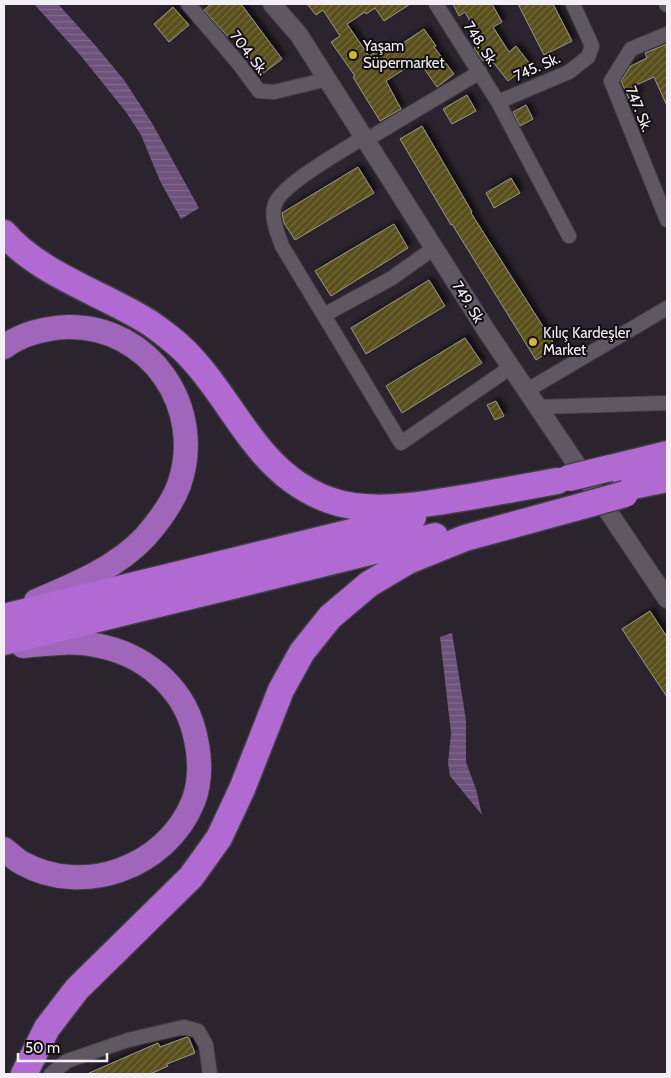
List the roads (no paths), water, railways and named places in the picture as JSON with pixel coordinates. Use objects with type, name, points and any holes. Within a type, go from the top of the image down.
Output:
[{"type":"highway","points":[[4,233],[12,243],[44,266],[147,320],[178,344],[280,472],[304,489],[330,501],[363,507],[400,507],[667,480]]},
{"type":"highway","points":[[4,347],[15,338],[49,328],[84,327],[119,337],[144,353],[164,375],[178,400],[185,428],[185,458],[179,486],[166,512],[145,537],[117,561],[70,587],[4,612]]},
{"type":"highway","points":[[619,484],[667,454]]},
{"type":"highway","points":[[4,617],[572,491]]},
{"type":"highway","points":[[4,642],[572,491]]},
{"type":"highway","points":[[24,1074],[47,1028],[77,989],[191,877],[219,838],[242,788],[281,690],[302,652],[330,618],[369,584],[408,561],[572,491]]},
{"type":"highway","points":[[4,648],[58,643],[94,644],[125,653],[155,670],[178,694],[191,717],[199,748],[199,776],[193,802],[178,828],[157,850],[135,865],[110,874],[79,878],[49,873],[21,863],[4,849]]},
{"type":"street","name":"704. Sk.","points":[[188,4],[239,64],[259,91],[274,92],[328,80]]},
{"type":"street","name":"749. Sk","points":[[272,4],[300,35],[526,391],[667,598]]},
{"type":"street","name":"748. Sk.","points":[[436,4],[498,102],[570,236]]},
{"type":"street","name":"745. Sk.","points":[[498,102],[569,72],[588,57],[592,46],[573,4]]},
{"type":"street","name":"747. Sk.","points":[[667,34],[631,49],[611,82],[667,220]]},
{"type":"street","points":[[480,72],[365,139],[288,187],[274,205],[274,225],[282,246],[401,443],[511,367]]},
{"type":"street","points":[[324,315],[392,278],[434,248]]},
{"type":"street","points":[[526,391],[667,308]]},
{"type":"street","points":[[537,407],[667,403]]},
{"type":"street","points":[[52,1074],[67,1060],[128,1040],[184,1027],[198,1031],[206,1045],[210,1074]]},
{"type":"place","name":"Yaşam Süpermarket","points":[[353,55]]},
{"type":"place","name":"Kılıç Kardeşler Market","points":[[533,342]]}]
